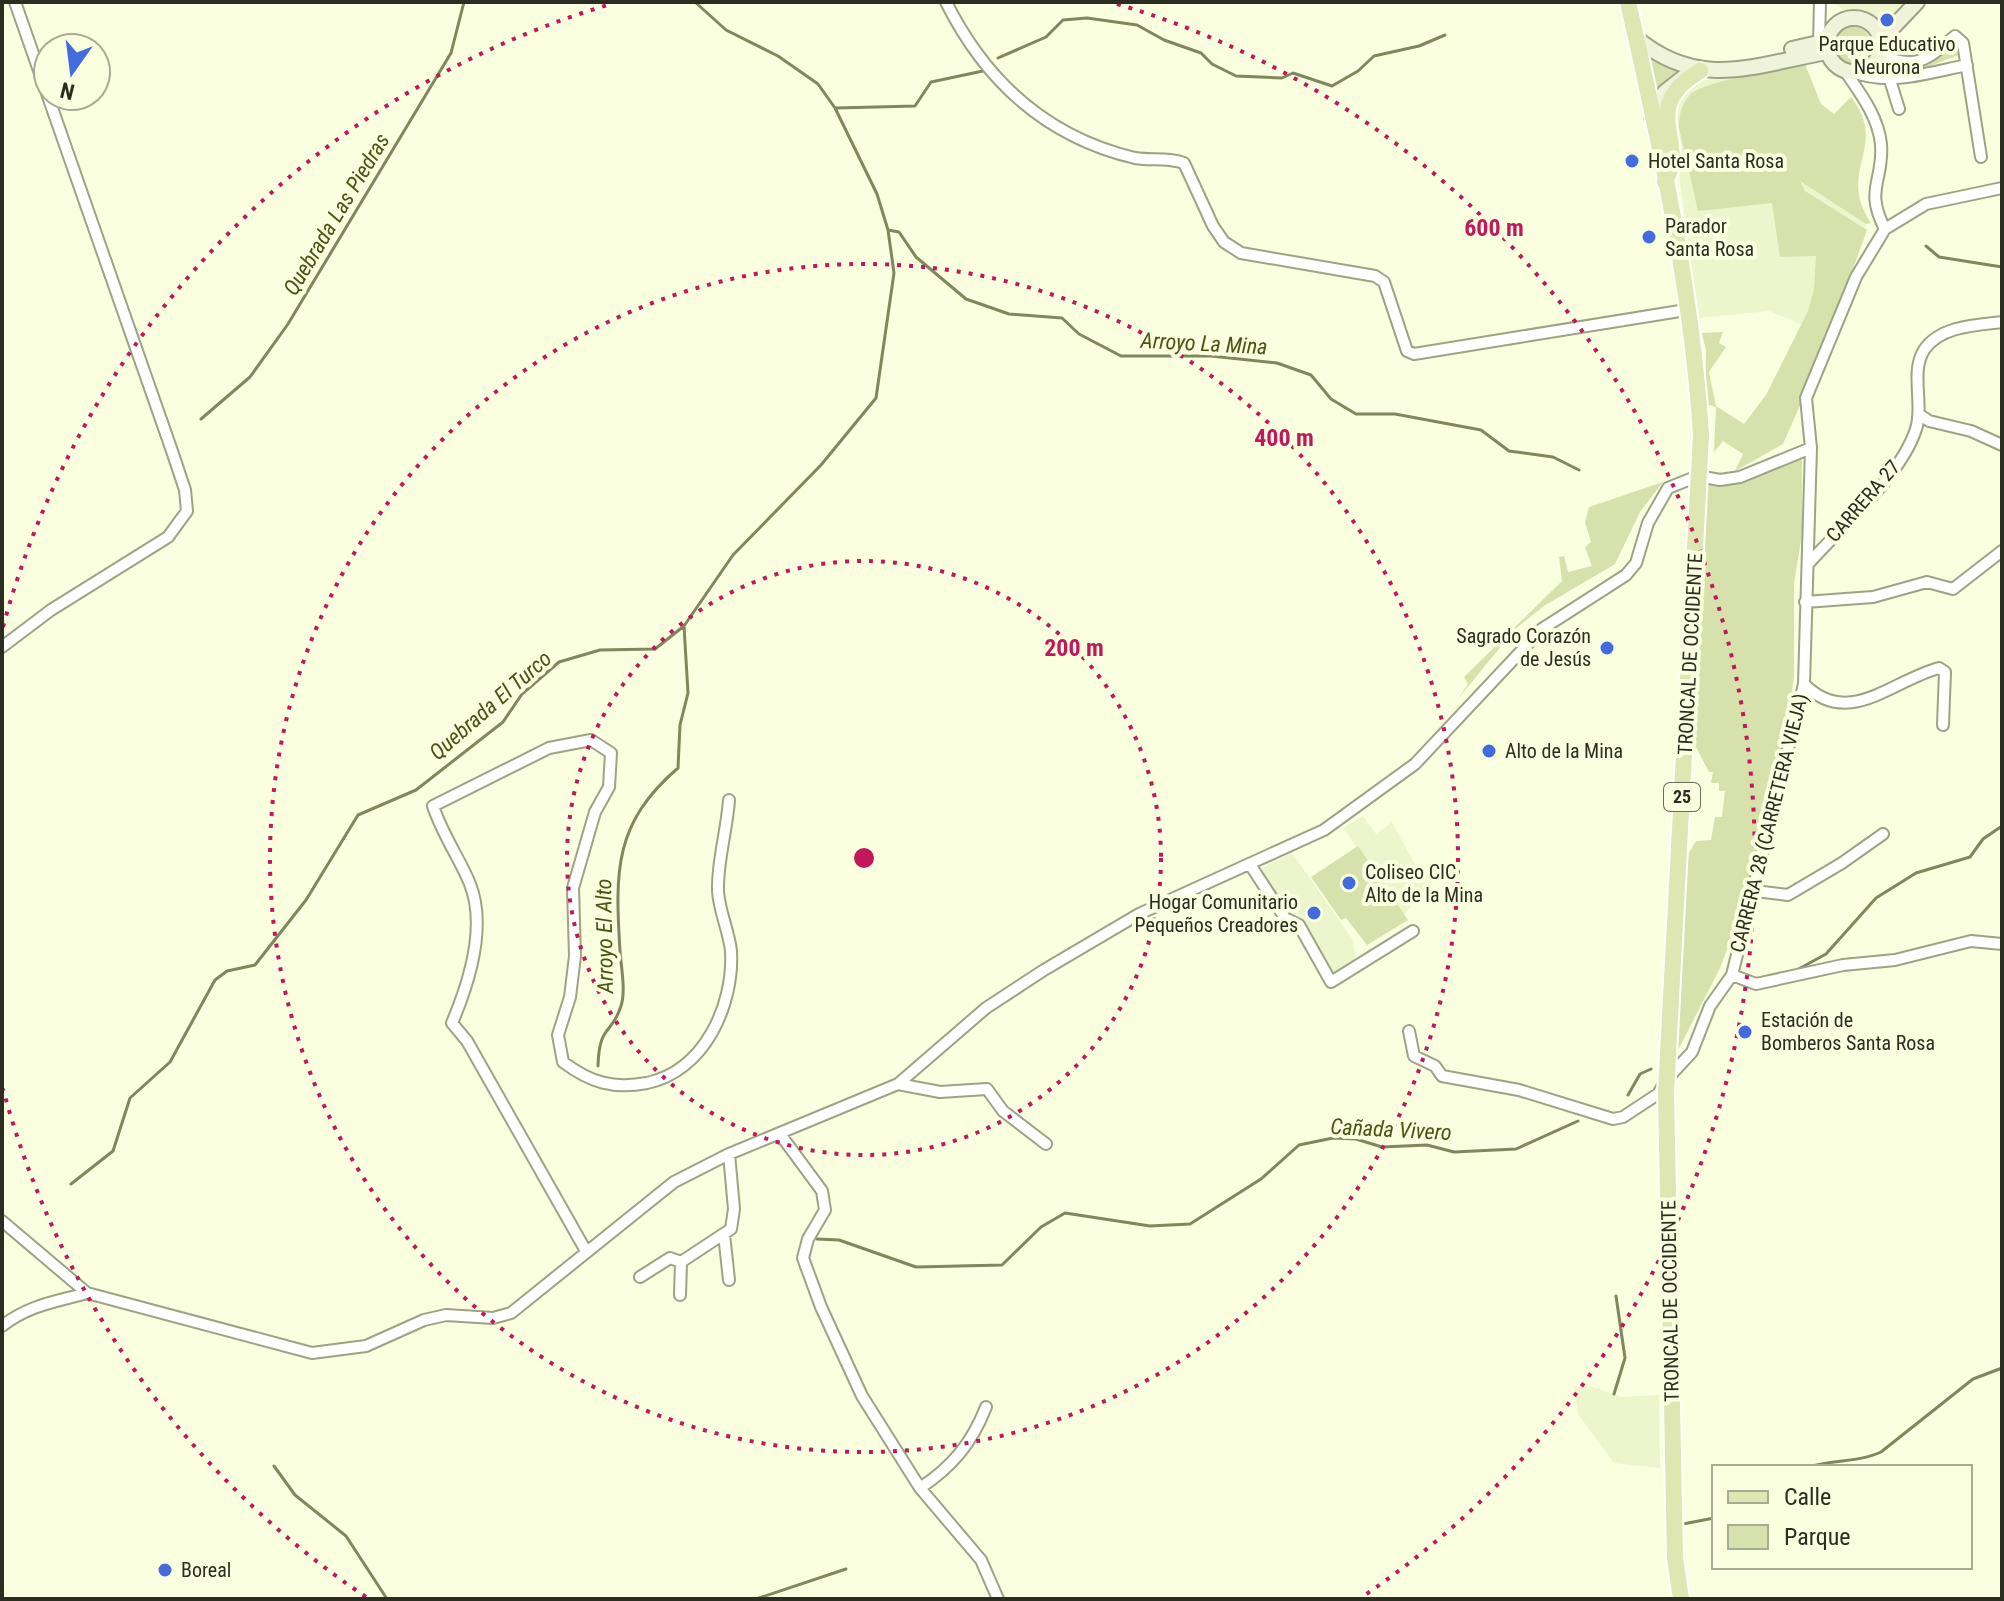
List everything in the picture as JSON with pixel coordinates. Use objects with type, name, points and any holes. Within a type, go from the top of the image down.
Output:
[{"type":"main road","name":"TRONCAL DE OCCIDENTE","points":[[1628,2],[1665,182],[1698,378],[1701,435],[1667,1079],[1674,1545],[1681,1599]]},
{"type":"main road","points":[[1824,45],[1831,60],[1849,72],[1867,69],[1917,2]]},
{"type":"main road","points":[[1665,182],[1674,167],[1667,110],[1680,86],[1700,71],[1712,64],[1824,45],[1837,24],[1856,19],[1875,29],[1880,48]]},
{"type":"main road","points":[[1636,38],[1660,55],[1700,71]]},
{"type":"main road","points":[[1652,117],[1665,92],[1687,75],[1700,71]]},
{"type":"street","points":[[2,647],[51,610],[168,537],[187,511],[185,490],[15,2]]},
{"type":"street","points":[[946,2],[967,45],[1018,99],[1058,130],[1136,158],[1173,159],[1184,163],[1224,242],[1241,253],[1375,276],[1384,282],[1407,351],[1414,354],[1686,310]]},
{"type":"street","points":[[1820,2],[1824,45]]},
{"type":"street","points":[[1880,48],[1898,62],[1918,62],[1959,40],[1967,65],[1981,157]]},
{"type":"street","points":[[1849,72],[1872,79],[1890,80],[1967,65]]},
{"type":"street","points":[[1849,72],[1867,102],[1879,133],[1881,149],[1874,204],[1885,229],[1926,204],[2002,188]]},
{"type":"street","points":[[1890,80],[1899,109]]},
{"type":"street","name":"CARRERA 28 (CARRETERA VIEJA)","points":[[1409,1031],[1414,1056],[1435,1066],[1442,1076],[1519,1090],[1613,1119],[1646,1104],[1658,1094],[1667,1079],[1692,1052],[1710,1006],[1732,975],[1804,684],[1811,448],[1806,398],[1856,277],[1885,229]]},
{"type":"street","name":"CARRERA 27","points":[[1809,563],[1902,457],[1920,415],[1919,364],[1929,345],[1943,332],[2002,322]]},
{"type":"street","points":[[1920,415],[1929,421],[1971,431],[2002,445]]},
{"type":"street","points":[[2,1221],[87,1293],[312,1353],[366,1346],[424,1320],[446,1315],[493,1318],[511,1313],[674,1182],[729,1154],[898,1084],[986,1008],[1044,970],[1139,914],[1251,866],[1324,830],[1400,778],[1449,731],[1524,645],[1626,575],[1636,563],[1648,523],[1668,488],[1698,476],[1720,480],[1740,477],[1811,448]]},
{"type":"street","points":[[1805,602],[1873,597],[1927,582],[1953,589],[2002,551]]},
{"type":"street","points":[[1804,684],[1813,693],[1839,703],[1877,698],[1939,668],[1945,672],[1943,725]]},
{"type":"street","points":[[586,1251],[467,1041],[452,1023],[465,992],[476,933],[471,886],[450,851],[433,806],[549,748],[591,740],[611,753],[609,787],[595,812],[573,888],[575,956],[570,997],[558,1035],[563,1062],[586,1079],[620,1088],[658,1080],[695,1060],[714,1028],[729,988],[731,950],[718,891],[729,800]]},
{"type":"street","points":[[1755,891],[1788,895],[1883,834]]},
{"type":"street","points":[[1251,866],[1285,918],[1299,925],[1331,982],[1413,931]]},
{"type":"street","points":[[1732,975],[1756,984],[1843,965],[1895,960],[1971,941],[2002,944]]},
{"type":"street","points":[[898,1084],[940,1092],[987,1089],[1003,1111],[1046,1144]]},
{"type":"street","points":[[780,1134],[822,1191],[825,1210],[808,1239],[803,1258],[807,1274],[862,1396],[920,1488],[981,1560],[998,1599]]},
{"type":"street","points":[[681,1262],[731,1229],[734,1209],[729,1154]]},
{"type":"street","points":[[724,1234],[729,1280]]},
{"type":"street","points":[[640,1277],[670,1258],[681,1262]]},
{"type":"street","points":[[680,1295],[681,1262]]},
{"type":"street","points":[[2,1326],[19,1313],[47,1301],[87,1293]]},
{"type":"street","points":[[920,1488],[961,1454],[973,1438],[986,1407]]},
{"type":"shaded area","name":"Parque Educativo Neurona","points":[[1833,2],[1914,2],[1881,35],[1871,17],[1846,12]]},
{"type":"shaded area","points":[[1775,66],[1799,179],[1866,224],[1822,333],[1769,311],[1699,318],[1672,126],[1678,103],[1691,83]]},
{"type":"shaded area","points":[[1363,816],[1376,834],[1392,822],[1426,885],[1404,915],[1343,828]]},
{"type":"shaded area","name":"Hogar Comunitario Pequeños Creadores","points":[[1292,853],[1353,940],[1356,966],[1336,975],[1329,968],[1302,918],[1284,907],[1261,868]]},
{"type":"shaded area","points":[[1574,1386],[1594,1387],[1621,1397],[1659,1395],[1660,1468],[1614,1463],[1578,1414]]},
{"type":"green space","points":[[1853,27],[1866,32],[1871,45],[1866,58],[1853,63],[1840,58],[1835,45],[1840,32]]},
{"type":"green space","points":[[1948,45],[1959,55],[1925,68],[1881,75],[1886,64],[1904,68],[1920,66]]},
{"type":"green space","points":[[1650,60],[1676,71],[1657,92]]},
{"type":"green space","points":[[1805,64],[1821,104],[1834,114],[1851,97],[1862,115],[1866,130],[1858,188],[1861,204],[1871,223],[1866,224],[1800,181],[1805,191],[1867,230],[1820,360],[1783,444],[1735,471],[1743,454],[1723,441],[1714,452],[1716,407],[1705,404],[1706,351],[1702,333],[1723,332],[1719,343],[1726,347],[1709,372],[1716,406],[1744,424],[1766,395],[1808,311],[1814,289],[1816,256],[1780,257],[1772,203],[1698,211],[1679,128],[1680,114],[1691,94],[1699,89]]},
{"type":"green space","points":[[1793,455],[1802,459],[1802,534],[1794,584],[1794,676],[1787,731],[1738,921],[1720,968],[1672,1062],[1684,861],[1696,841],[1711,840],[1715,817],[1722,817],[1725,791],[1719,791],[1719,783],[1711,783],[1713,772],[1709,772],[1696,747],[1691,746],[1706,477],[1720,480]]},
{"type":"green space","points":[[1663,482],[1640,512],[1615,564],[1544,606],[1515,629],[1458,699],[1468,684],[1464,677],[1562,581],[1559,557],[1564,556],[1568,572],[1592,566],[1585,547],[1591,542],[1585,522],[1589,507]]},
{"type":"green space","name":"Coliseo CIC Alto de la Mina","points":[[1358,846],[1408,920],[1367,945],[1346,918],[1341,920],[1311,877]]},
{"type":"waterway","name":"Quebrada Las Piedras","points":[[201,419],[250,377],[288,324],[451,53],[464,2]]},
{"type":"waterway","name":"Quebrada El Turco","points":[[71,1184],[113,1151],[130,1098],[170,1062],[215,980],[227,971],[255,965],[306,900],[358,815],[416,790],[503,722],[522,694],[559,662],[600,650],[655,649],[684,626],[733,555],[821,465],[876,398],[894,273],[888,230],[877,194],[835,108],[818,84],[778,56],[726,30],[695,2]]},
{"type":"waterway","points":[[998,58],[1046,37],[1063,20],[1087,18],[1137,25],[1164,40],[1201,53],[1212,64],[1236,76],[1282,78],[1293,73],[1332,86],[1358,71],[1374,56],[1419,46],[1445,35]]},
{"type":"waterway","points":[[836,108],[915,106],[931,82],[983,71]]},
{"type":"waterway","name":"Arroyo La Mina","points":[[888,230],[899,232],[916,257],[966,299],[1009,314],[1062,318],[1079,334],[1121,356],[1211,356],[1277,363],[1311,375],[1331,399],[1356,414],[1395,414],[1481,430],[1509,451],[1553,457],[1579,470]]},
{"type":"waterway","points":[[1926,246],[1939,257],[2002,267]]},
{"type":"waterway","name":"Arroyo El Alto","points":[[598,1066],[603,1036],[617,1015],[622,1000],[618,896],[623,850],[641,809],[678,768],[680,725],[688,693],[684,626]]},
{"type":"waterway","points":[[2002,790],[2002,801]]},
{"type":"waterway","points":[[1795,971],[1826,954],[1876,898],[1916,873],[1970,857],[1983,839],[2002,826]]},
{"type":"waterway","points":[[1628,1095],[1640,1074],[1651,1069]]},
{"type":"waterway","name":"Cañada Vivero","points":[[817,1239],[839,1240],[916,1267],[1002,1265],[1041,1227],[1065,1213],[1150,1226],[1190,1224],[1261,1179],[1299,1145],[1333,1138],[1356,1139],[1382,1147],[1427,1145],[1454,1152],[1516,1149],[1578,1121]]},
{"type":"waterway","points":[[1614,1394],[1625,1358],[1616,1296]]},
{"type":"waterway","points":[[1818,1465],[1864,1458],[1881,1452],[1973,1379],[2002,1368]]},
{"type":"waterway","points":[[274,1466],[295,1495],[346,1536],[387,1599]]},
{"type":"waterway","points":[[1683,1524],[1712,1518]]},
{"type":"waterway","points":[[756,1599],[846,1569]]},
{"type":"place","name":"Parque Educativo Neurona","points":[[1887,20]]},
{"type":"place","name":"Hotel Santa Rosa","points":[[1632,161]]},
{"type":"place","name":"Parador Santa Rosa","points":[[1649,237]]},
{"type":"place","name":"Sagrado Corazón de Jesús","points":[[1607,648]]},
{"type":"place","name":"Alto de la Mina","points":[[1489,751]]},
{"type":"place","name":"Coliseo CIC Alto de la Mina","points":[[1349,883]]},
{"type":"place","name":"Hogar Comunitario Pequeños Creadores","points":[[1314,913]]},
{"type":"place","name":"Estación de Bomberos Santa Rosa","points":[[1745,1032]]},
{"type":"place","name":"Boreal","points":[[165,1570]]}]
